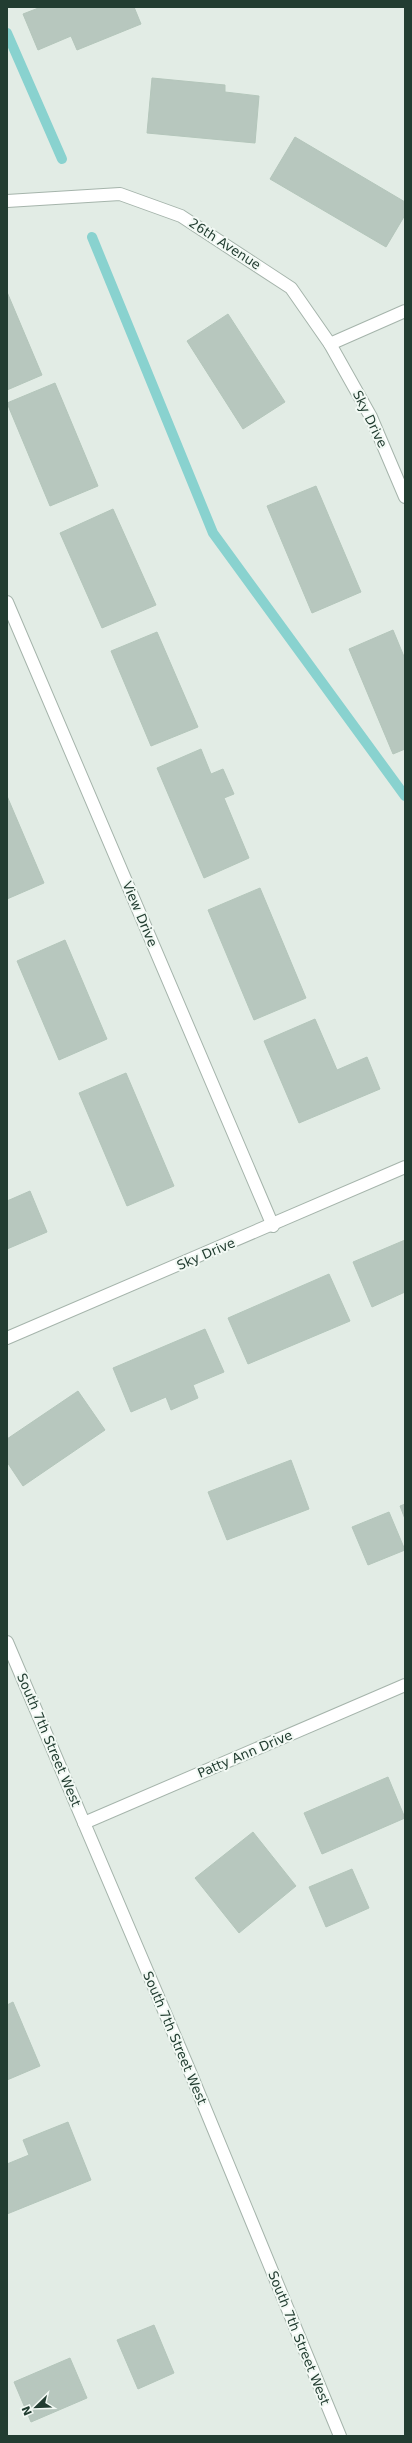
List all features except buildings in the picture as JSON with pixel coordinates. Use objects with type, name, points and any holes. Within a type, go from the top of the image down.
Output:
[{"type":"street","name":"26th Avenue","points":[[7,201],[120,194],[181,216],[291,288],[330,344]]},
{"type":"street","points":[[330,344],[405,311]]},
{"type":"street","name":"Sky Drive","points":[[330,344],[372,417],[405,497]]},
{"type":"street","name":"View Drive","points":[[7,602],[273,1226]]},
{"type":"street","name":"Sky Drive","points":[[7,1338],[273,1226],[405,1167]]},
{"type":"street","name":"South 7th Street West","points":[[7,1642],[340,2436]]},
{"type":"street","name":"Patty Ann Drive","points":[[84,1823],[405,1685]]},
{"type":"waterway","points":[[7,33],[62,159]]},
{"type":"waterway","points":[[92,237],[213,533],[405,796]]}]
